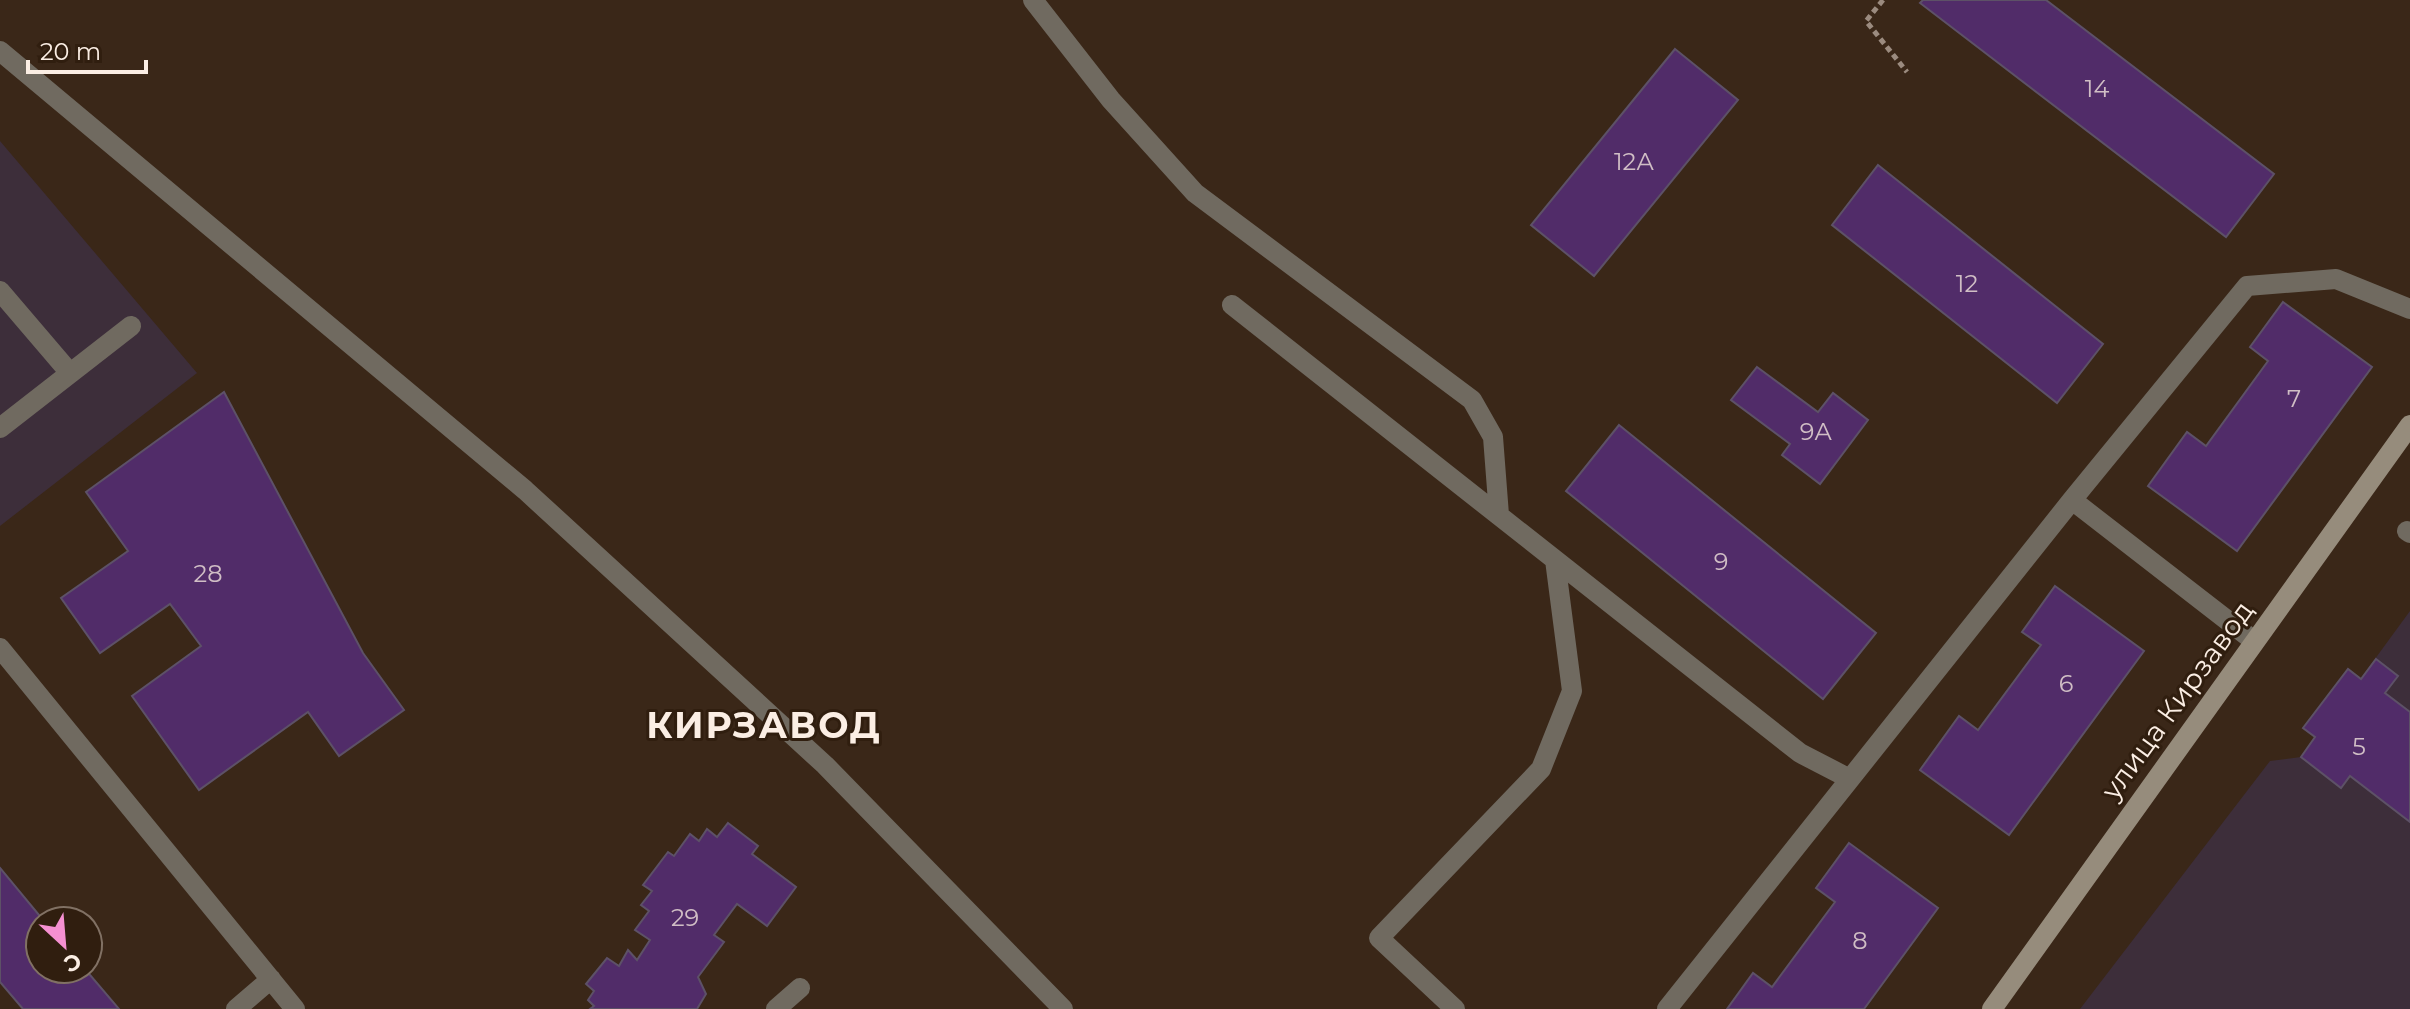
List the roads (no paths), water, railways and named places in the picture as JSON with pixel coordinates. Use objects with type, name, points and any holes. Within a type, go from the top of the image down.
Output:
[{"type":"street","points":[[1033,0],[1111,100],[1195,193],[1472,400],[1493,437],[1499,515]]},
{"type":"street","points":[[0,51],[525,490],[825,765],[1063,1009]]},
{"type":"street","points":[[1667,1009],[2072,500],[2247,286],[2336,279],[2410,309]]},
{"type":"street","points":[[0,291],[70,373]]},
{"type":"street","points":[[1232,305],[1800,753],[1850,779]]},
{"type":"street","points":[[0,428],[131,326]]},
{"type":"street","name":"улица Кирзавод","points":[[1992,1009],[2410,425]]},
{"type":"street","points":[[2072,500],[2254,641]]},
{"type":"street","points":[[1455,1009],[1379,938],[1541,769],[1572,691],[1555,560]]},
{"type":"street","points":[[0,648],[295,1009]]},
{"type":"street","points":[[236,1009],[271,979]]},
{"type":"street","points":[[776,1009],[800,988]]},
{"type":"district","name":"КИРЗАВОД","points":[[764,725]]}]
